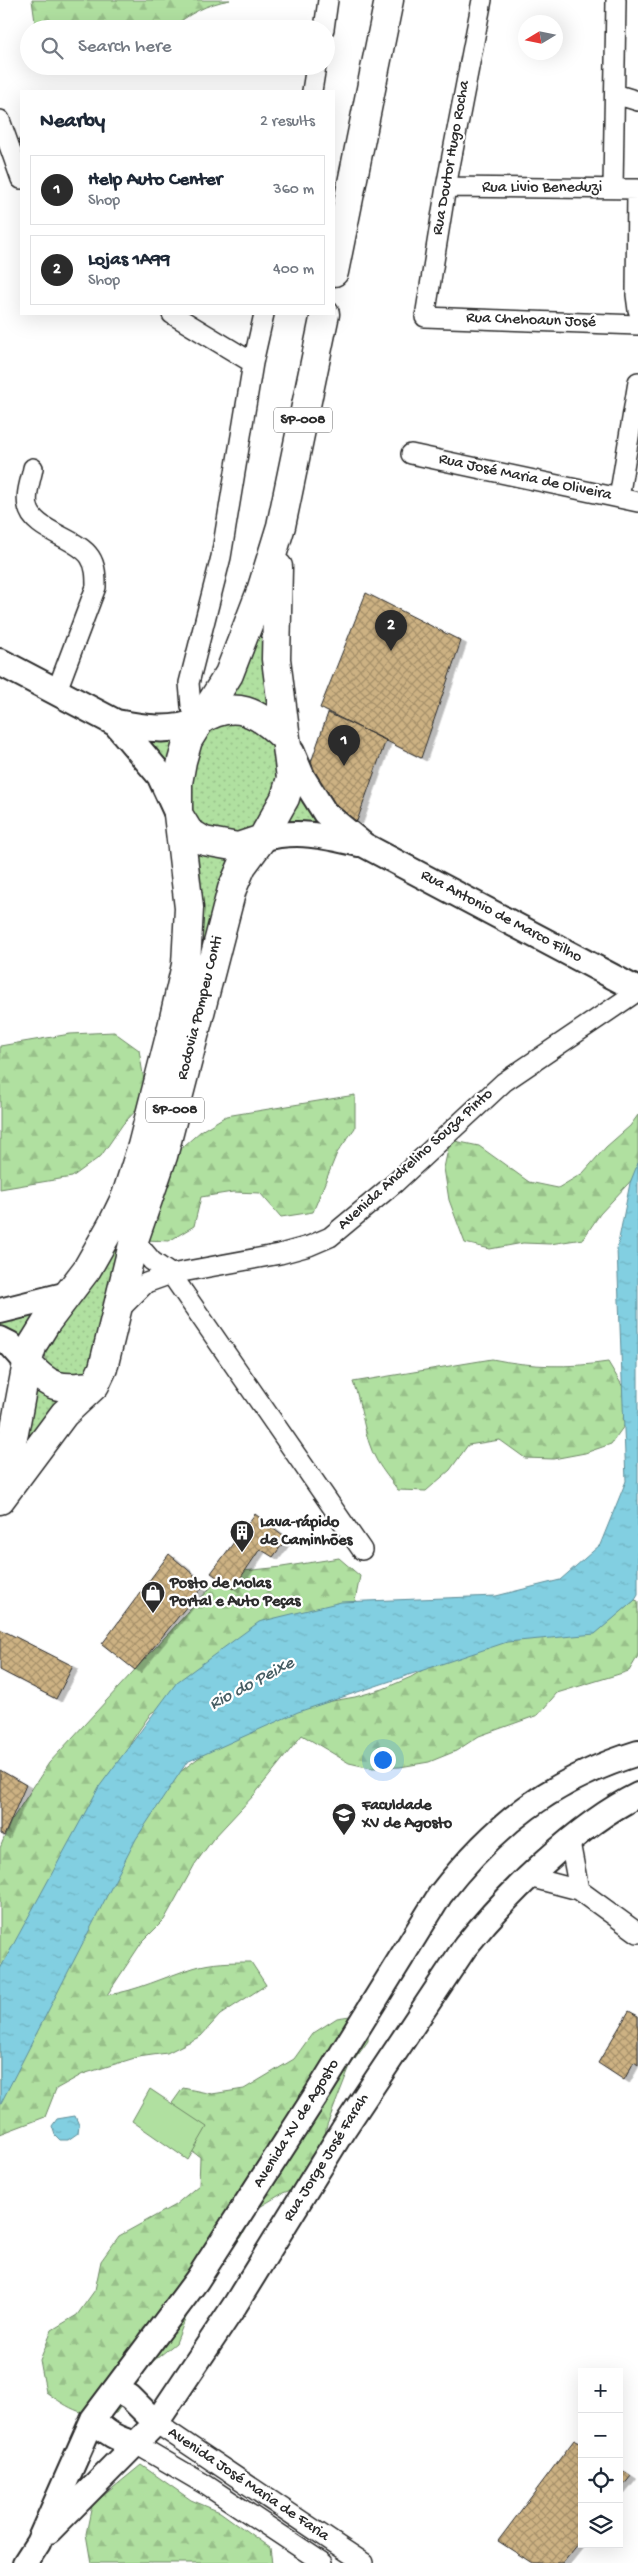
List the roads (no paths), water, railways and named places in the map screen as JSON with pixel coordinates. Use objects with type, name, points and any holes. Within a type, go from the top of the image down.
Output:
[{"type":"main road","points":[[335,267],[389,0]]},
{"type":"main road","name":"SP-008","points":[[178,814],[178,783],[188,740],[229,674],[260,591],[281,526],[325,315]]},
{"type":"main road","name":"SP-008","points":[[262,839],[285,798],[291,778],[276,659],[275,616],[281,526]]},
{"type":"main road","points":[[0,662],[57,690],[116,723],[160,775],[178,814],[189,832],[204,841],[238,847],[262,839]]},
{"type":"main road","points":[[116,723],[155,728],[185,727],[199,721],[214,711],[240,710],[255,713],[286,738]]},
{"type":"main road","name":"Rodovia Pompeu Conti","points":[[27,1363],[33,1344],[46,1323],[87,1269],[126,1196],[142,1146],[186,965],[189,908],[178,814]]},
{"type":"main road","name":"Rodovia Pompeu Conti","points":[[95,1385],[108,1351],[134,1240],[163,1156],[232,889],[242,866],[262,839]]},
{"type":"main road","points":[[27,1363],[52,1386],[72,1388],[95,1385]]},
{"type":"main road","name":"SP-008","points":[[0,1478],[14,1433],[27,1363]]},
{"type":"main road","name":"SP-008","points":[[0,1500],[64,1414],[95,1385]]},
{"type":"street","points":[[325,20],[328,0]]},
{"type":"street","name":"Rua Doutor Hugo Rocha","points":[[424,317],[446,187],[482,0]]},
{"type":"street","points":[[613,188],[616,0]]},
{"type":"street","points":[[312,90],[315,75]]},
{"type":"street","points":[[616,94],[638,101]]},
{"type":"street","points":[[0,120],[20,176]]},
{"type":"street","name":"Rua Livio Beneduzi","points":[[446,187],[637,189]]},
{"type":"street","points":[[637,189],[636,295],[638,310]]},
{"type":"street","points":[[174,315],[253,364]]},
{"type":"street","points":[[199,721],[191,706],[189,683],[221,557],[253,364],[264,315]]},
{"type":"street","name":"Rua Chehoaun José","points":[[424,317],[638,325]]},
{"type":"street","points":[[619,498],[638,382]]},
{"type":"street","name":"Rua José Maria de Oliveira","points":[[411,454],[638,502]]},
{"type":"street","points":[[33,468],[27,496],[28,508],[31,514],[37,522],[82,549],[90,557],[96,572],[96,587],[57,690]]},
{"type":"street","name":"Rua Antonio de Marco Filho","points":[[286,738],[303,778],[325,813],[364,845],[638,990]]},
{"type":"street","name":"Rua Antonio de Marco Filho","points":[[262,839],[279,834],[303,832],[364,845]]},
{"type":"street","name":"Avenida Andrelino Souza Pinto","points":[[115,1315],[146,1283],[171,1274],[280,1254],[330,1238],[395,1183],[504,1082],[638,990]]},
{"type":"street","points":[[134,1240],[152,1261],[171,1274],[362,1550]]},
{"type":"street","points":[[0,1311],[68,1294]]},
{"type":"street","points":[[0,1339],[10,1344],[27,1363]]},
{"type":"street","name":"Avenida XV de Agosto","points":[[24,2563],[38,2543],[93,2419],[197,2280],[320,2088],[401,1954],[460,1868],[510,1820],[542,1795],[602,1764],[638,1753]]},
{"type":"street","name":"Rua Jorge José Farah","points":[[38,2543],[156,2423],[234,2305],[343,2130],[465,1947],[486,1921],[529,1878],[603,1816],[638,1795]]},
{"type":"street","points":[[570,1842],[579,1890]]},
{"type":"street","points":[[529,1878],[579,1890],[638,1933]]},
{"type":"street","points":[[116,2389],[130,2397],[156,2423]]},
{"type":"street","points":[[93,2419],[106,2433],[115,2438],[136,2444]]},
{"type":"street","name":"Avenida José Maria de Faria","points":[[156,2423],[364,2563]]},
{"type":"street","name":"Avenida José Maria de Faria","points":[[136,2444],[206,2485],[323,2563]]},
{"type":"water","name":"Rio do Peixe","points":[[638,1163],[638,1595],[635,1600],[595,1634],[507,1642],[298,1712],[187,1762],[136,1839],[0,2105],[0,1969],[99,1787],[177,1682],[259,1622],[341,1602],[496,1596],[560,1580],[600,1545],[626,1481],[617,1249],[630,1183]]},
{"type":"water","points":[[75,2116],[79,2125],[78,2133],[68,2140],[60,2140],[55,2135],[52,2126],[57,2119]]},
{"type":"place","name":"Lojas 1A99","points":[[391,651]]},
{"type":"place","name":"Help Auto Center","points":[[344,766]]},
{"type":"place","name":"Lava-rápido de Caminhões","points":[[242,1553]]},
{"type":"place","name":"Posto de Molas Portal e Auto Peças","points":[[153,1614]]},
{"type":"place","name":"Faculdade XV de Agosto","points":[[344,1836]]}]
